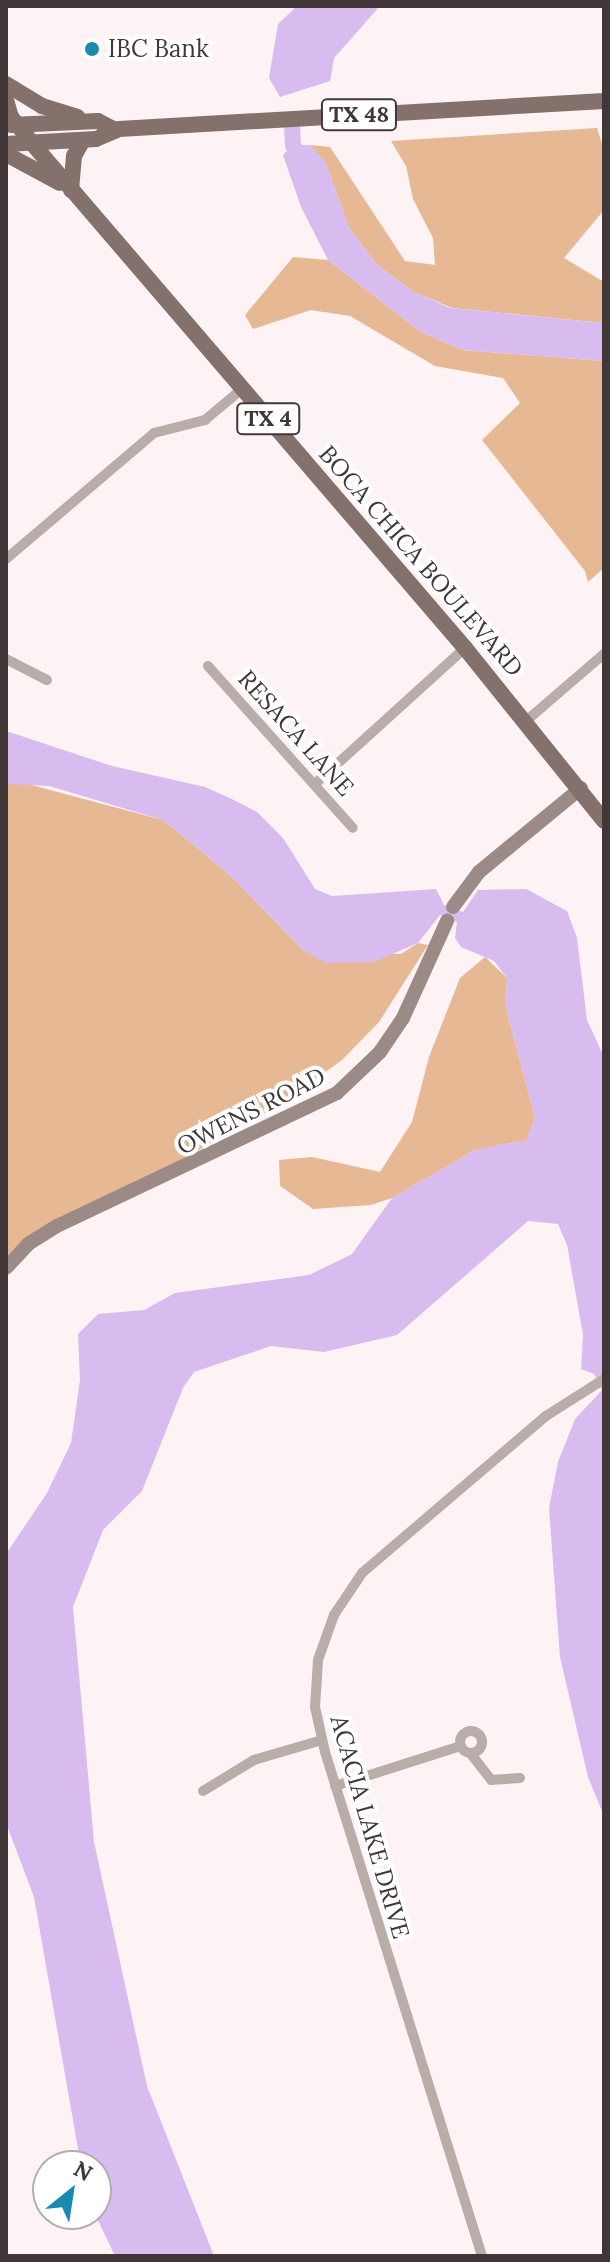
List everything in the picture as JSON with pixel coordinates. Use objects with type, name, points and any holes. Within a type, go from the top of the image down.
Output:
[{"type":"main road","points":[[6,84],[57,113],[98,121],[115,130]]},
{"type":"main road","name":"BOCA CHICA BOULEVARD","points":[[6,100],[10,121],[465,648],[581,788],[604,821]]},
{"type":"main road","name":"TX 48","points":[[31,142],[83,140],[115,130],[604,101]]},
{"type":"main road","points":[[10,121],[98,121]]},
{"type":"main road","points":[[71,190],[74,156],[83,140]]},
{"type":"main road","points":[[6,144],[31,142]]},
{"type":"main road","name":"TX 4","points":[[6,154],[71,190]]},
{"type":"street","points":[[6,559],[154,433],[205,420],[242,389]]},
{"type":"street","points":[[315,784],[465,648]]},
{"type":"street","points":[[526,721],[604,654]]},
{"type":"street","points":[[6,659],[47,680]]},
{"type":"street","name":"RESACA LANE","points":[[208,666],[353,828]]},
{"type":"street","points":[[453,907],[479,872],[581,788]]},
{"type":"street","name":"OWENS ROAD","points":[[6,1268],[28,1244],[57,1226],[337,1093],[380,1052],[403,1018],[447,921]]},
{"type":"street","name":"ACACIA LAKE DRIVE","points":[[482,2256],[322,1740],[315,1707],[318,1660],[334,1615],[362,1573],[580,1391],[604,1379]]},
{"type":"street","points":[[461,1746],[464,1734],[480,1735],[482,1747],[471,1754]]},
{"type":"street","points":[[203,1791],[254,1760],[322,1740]]},
{"type":"street","points":[[335,1786],[461,1746]]},
{"type":"street","points":[[461,1746],[491,1780],[520,1778]]},
{"type":"shaded area","points":[[297,6],[380,6],[334,58],[330,81],[280,97],[269,78],[278,24]]},
{"type":"shaded area","points":[[597,128],[604,150],[604,210],[564,258],[604,282],[604,323],[452,308],[414,292],[377,265],[349,228],[326,164],[310,145],[330,147],[405,261],[435,265],[433,238],[413,199],[406,166],[391,141]]},
{"type":"shaded area","points":[[293,145],[310,145],[326,164],[349,228],[377,265],[414,292],[450,308],[604,323],[604,361],[463,350],[421,332],[328,260],[301,207],[283,155]]},
{"type":"shaded area","points":[[293,257],[328,260],[421,332],[463,350],[604,361],[604,568],[588,582],[585,571],[482,440],[520,403],[503,378],[435,366],[350,316],[311,310],[253,329],[245,315]]},
{"type":"shaded area","points":[[6,731],[112,766],[205,787],[234,800],[257,812],[283,838],[315,889],[332,896],[436,889],[444,905],[463,912],[478,890],[526,889],[567,911],[577,938],[587,1020],[604,1057],[604,1816],[588,1777],[560,1657],[549,1508],[558,1462],[575,1419],[602,1390],[594,1374],[581,1369],[583,1335],[567,1245],[558,1224],[528,1221],[397,1335],[324,1352],[271,1346],[194,1372],[183,1388],[142,1491],[103,1530],[73,1607],[94,1842],[147,2086],[214,2256],[115,2256],[103,2230],[112,2230],[112,2150],[78,2150],[34,1897],[6,1823],[6,1554],[47,1493],[71,1443],[80,1380],[78,1334],[98,1314],[144,1310],[175,1293],[309,1275],[352,1254],[392,1198],[475,1150],[527,1140],[535,1117],[506,1008],[507,978],[494,961],[461,947],[455,938],[457,922],[440,915],[418,943],[374,962],[326,963],[304,951],[229,874],[163,820],[49,786],[6,784]]},
{"type":"shaded area","points":[[20,782],[163,820],[229,874],[304,951],[401,954],[418,943],[428,945],[379,1022],[342,1060],[281,1104],[6,1257],[6,784]]},
{"type":"shaded area","points":[[485,957],[507,978],[506,1008],[535,1117],[527,1140],[475,1150],[392,1198],[371,1205],[313,1209],[280,1186],[279,1160],[312,1157],[380,1172],[412,1122],[429,1057],[460,978]]},
{"type":"waterway","points":[[292,126],[293,145],[301,162]]},
{"type":"place","name":"IBC Bank","points":[[92,49]]}]
